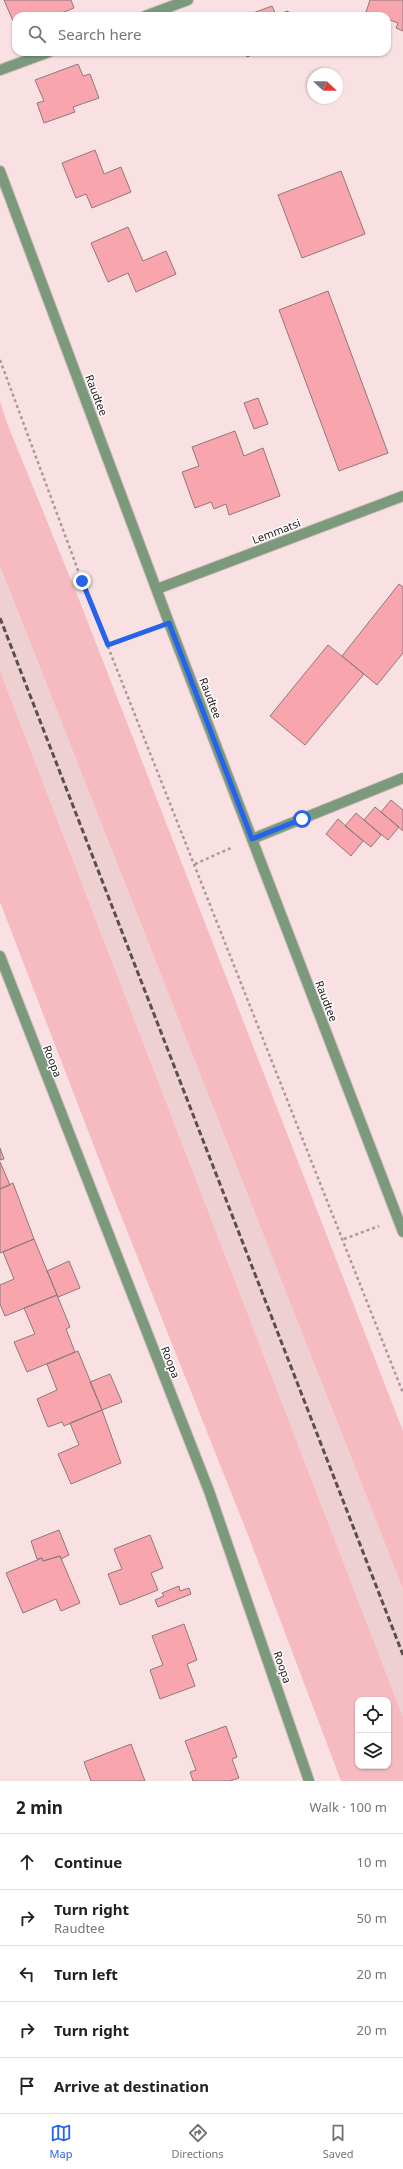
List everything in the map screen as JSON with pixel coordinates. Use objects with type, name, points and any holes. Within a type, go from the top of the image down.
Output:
[{"type":"street","points":[[156,12],[188,0]]},
{"type":"street","points":[[0,70],[38,56]]},
{"type":"street","name":"Raudtee","points":[[0,171],[169,623],[403,1232]]},
{"type":"street","name":"Lemmatsi","points":[[157,589],[403,496]]},
{"type":"street","points":[[252,839],[403,778]]},
{"type":"street","name":"Roopa","points":[[0,956],[208,1491],[309,1781]]},
{"type":"path","points":[[0,360],[108,645],[344,1239],[403,1393]]},
{"type":"path","points":[[108,645],[169,623]]},
{"type":"path","points":[[195,864],[252,839]]},
{"type":"path","points":[[344,1239],[398,1219]]},
{"type":"shaded area","points":[[0,401],[7,423],[80,602],[403,1431],[403,1589],[0,566]]},
{"type":"shaded area","points":[[0,566],[403,1589],[403,1717],[0,671]]},
{"type":"shaded area","points":[[0,671],[403,1717],[403,1781],[341,1781],[248,1535],[110,1188],[0,902]]},
{"type":"building","points":[[4,0],[71,0],[74,8],[64,12],[12,12],[12,19]]},
{"type":"building","points":[[370,0],[403,0],[403,31],[396,28],[398,23],[391,20],[391,12],[366,12]]},
{"type":"building","points":[[272,6],[275,12],[256,12]]},
{"type":"building","points":[[78,64],[83,76],[90,74],[99,98],[73,107],[75,112],[44,123],[37,103],[44,101],[35,80]]},
{"type":"building","points":[[95,150],[104,174],[121,167],[131,192],[92,208],[86,194],[76,198],[62,163]]},
{"type":"building","points":[[341,171],[365,234],[302,258],[278,195]]},
{"type":"building","points":[[128,227],[143,261],[166,251],[176,274],[136,292],[128,273],[108,282],[91,243]]},
{"type":"building","points":[[328,291],[388,453],[339,471],[279,310]]},
{"type":"building","points":[[258,398],[268,424],[254,429],[244,403]]},
{"type":"building","points":[[235,431],[244,456],[263,448],[280,496],[229,515],[226,504],[214,509],[211,502],[195,508],[182,472],[199,466],[192,447]]},
{"type":"building","points":[[399,584],[403,587],[403,653],[377,685],[342,656]]},
{"type":"building","points":[[328,645],[364,674],[305,745],[270,716]]},
{"type":"building","points":[[391,800],[403,810],[403,831],[381,812]]},
{"type":"building","points":[[375,807],[399,827],[388,840],[364,820]]},
{"type":"building","points":[[356,813],[381,835],[371,847],[345,826]]},
{"type":"building","points":[[338,819],[363,841],[351,856],[326,834]]},
{"type":"building","points":[[0,1148],[4,1159],[0,1160]]},
{"type":"building","points":[[0,1162],[10,1185],[0,1189]]},
{"type":"building","points":[[13,1183],[34,1239],[0,1253],[0,1189]]},
{"type":"building","points":[[34,1239],[57,1295],[5,1316],[0,1304],[0,1285],[14,1279],[3,1252]]},
{"type":"building","points":[[69,1261],[80,1288],[58,1297],[47,1271]]},
{"type":"building","points":[[57,1295],[70,1327],[66,1329],[75,1352],[27,1372],[14,1342],[35,1334],[24,1308]]},
{"type":"building","points":[[78,1351],[102,1410],[64,1426],[62,1422],[48,1427],[37,1399],[57,1390],[47,1364]]},
{"type":"building","points":[[110,1374],[122,1402],[102,1410],[90,1382]]},
{"type":"building","points":[[102,1410],[121,1463],[71,1484],[58,1454],[79,1445],[70,1423]]},
{"type":"building","points":[[59,1530],[69,1555],[61,1559],[60,1556],[43,1561],[42,1558],[37,1559],[31,1541]]},
{"type":"building","points":[[150,1535],[163,1568],[151,1573],[158,1590],[120,1605],[108,1574],[122,1569],[114,1549]]},
{"type":"building","points":[[60,1556],[80,1603],[61,1611],[56,1599],[23,1613],[6,1573],[42,1558],[43,1561]]},
{"type":"building","points":[[179,1586],[180,1591],[189,1588],[191,1594],[158,1607],[155,1600],[164,1596],[162,1593]]},
{"type":"building","points":[[184,1624],[197,1660],[187,1664],[195,1686],[160,1699],[150,1670],[163,1665],[152,1636]]},
{"type":"building","points":[[226,1726],[237,1757],[232,1759],[239,1778],[230,1781],[193,1781],[190,1772],[196,1770],[185,1741]]},
{"type":"building","points":[[131,1744],[145,1781],[91,1781],[84,1762]]},
{"type":"railway","points":[[0,618],[403,1655]]},
{"type":"route","points":[[82,581],[108,645],[169,623],[252,839],[302,819]]}]
